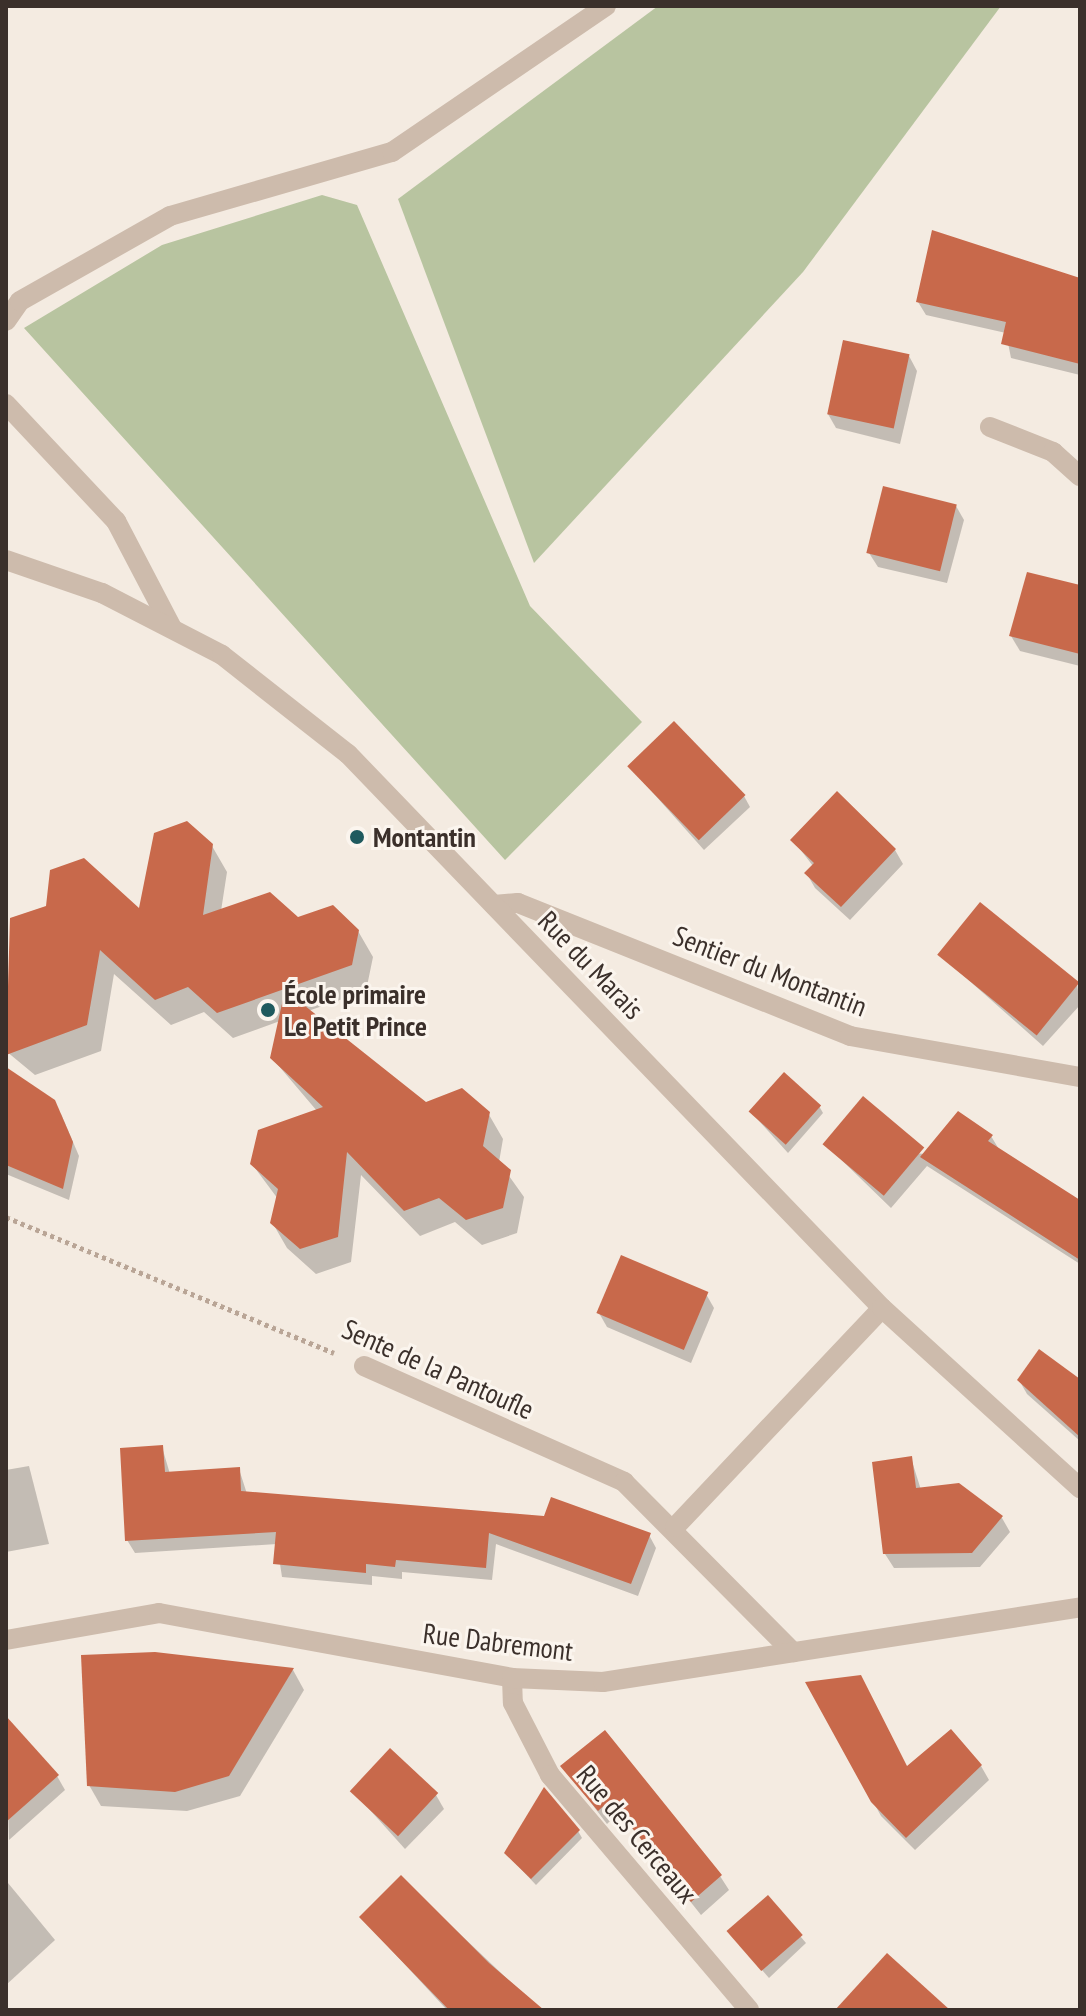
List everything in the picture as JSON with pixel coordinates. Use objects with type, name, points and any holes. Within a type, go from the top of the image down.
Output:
[{"type":"street","points":[[6,321],[20,301],[170,216],[392,152],[606,6]]},
{"type":"street","points":[[6,404],[116,521],[172,628]]},
{"type":"street","points":[[990,427],[1053,452],[1080,476]]},
{"type":"street","name":"Rue du Marais","points":[[6,560],[102,593],[222,655],[348,754],[882,1308],[1080,1488]]},
{"type":"street","name":"Sentier du Montantin","points":[[494,905],[518,903],[850,1036],[1080,1077]]},
{"type":"street","points":[[675,1527],[882,1308]]},
{"type":"street","name":"Sente de la Pantoufle","points":[[364,1366],[624,1482],[675,1527],[793,1652]]},
{"type":"street","name":"Rue Dabremont","points":[[6,1640],[159,1613],[512,1678],[603,1682],[1080,1607]]},
{"type":"street","name":"Rue des Cerceaux","points":[[512,1678],[513,1703],[550,1775],[749,2010]]},
{"type":"path","name":"Sente de la Pantoufle","points":[[6,1217],[364,1366]]},
{"type":"green space","points":[[658,6],[1001,6],[803,272],[534,563],[398,199]]},
{"type":"green space","points":[[322,195],[357,205],[530,606],[642,722],[505,860],[24,328],[162,245]]},
{"type":"building","points":[[932,230],[1080,278],[1080,364],[1001,344],[1006,322],[916,302]]},
{"type":"building","points":[[843,340],[910,354],[894,428],[827,414]]},
{"type":"building","points":[[883,486],[957,504],[940,571],[866,553]]},
{"type":"building","points":[[1027,572],[1080,585],[1080,654],[1009,636]]},
{"type":"building","points":[[674,721],[746,795],[699,840],[627,766]]},
{"type":"building","points":[[837,791],[896,849],[841,907],[804,873],[814,863],[790,840]]},
{"type":"building","points":[[187,821],[213,844],[203,915],[270,892],[298,917],[333,905],[359,930],[352,965],[217,1013],[188,987],[155,1000],[100,950],[87,1025],[6,1055],[10,918],[46,906],[50,870],[84,858],[139,908],[154,833]]},
{"type":"building","points":[[980,902],[1079,983],[1037,1035],[937,955]]},
{"type":"building","points":[[285,990],[426,1102],[462,1088],[490,1112],[483,1146],[511,1170],[503,1208],[466,1220],[439,1198],[404,1211],[347,1152],[338,1237],[300,1249],[270,1223],[278,1189],[250,1164],[258,1130],[323,1107],[270,1058]]},
{"type":"building","points":[[6,1067],[55,1100],[73,1142],[63,1189],[6,1165]]},
{"type":"building","points":[[784,1072],[821,1105],[786,1145],[749,1111]]},
{"type":"building","points":[[863,1096],[924,1147],[884,1196],[823,1144]]},
{"type":"building","points":[[958,1111],[993,1135],[988,1141],[1080,1200],[1080,1260],[920,1157]]},
{"type":"building","points":[[621,1255],[708,1292],[684,1350],[596,1313]]},
{"type":"building","points":[[1039,1349],[1080,1379],[1080,1437],[1017,1380]]},
{"type":"building","points":[[163,1445],[165,1472],[240,1467],[241,1491],[544,1516],[551,1497],[651,1533],[631,1584],[489,1533],[486,1568],[396,1560],[395,1567],[366,1564],[366,1573],[273,1564],[276,1532],[125,1541],[120,1448]]},
{"type":"building","points":[[912,1456],[916,1488],[959,1483],[1003,1516],[972,1553],[883,1554],[872,1462]]},
{"type":"building","points":[[155,1652],[294,1668],[229,1776],[175,1792],[87,1786],[81,1655]]},
{"type":"building","points":[[861,1675],[907,1766],[951,1729],[982,1765],[906,1838],[871,1802],[805,1682]]},
{"type":"building","points":[[6,1716],[59,1775],[6,1822]]},
{"type":"building","points":[[605,1730],[722,1875],[691,1902],[610,1800],[598,1811],[560,1766]]},
{"type":"building","points":[[390,1748],[438,1793],[398,1836],[350,1791]]},
{"type":"building","points":[[544,1787],[580,1830],[531,1879],[504,1853]]},
{"type":"building","points":[[401,1875],[489,1963],[544,2010],[449,2010],[359,1917]]},
{"type":"building","points":[[768,1895],[803,1935],[761,1971],[726,1931]]},
{"type":"building","points":[[887,1953],[950,2010],[835,2010]]},
{"type":"place","name":"Montantin","points":[[357,837]]},
{"type":"place","name":"École primaire Le Petit Prince","points":[[268,1010]]}]
